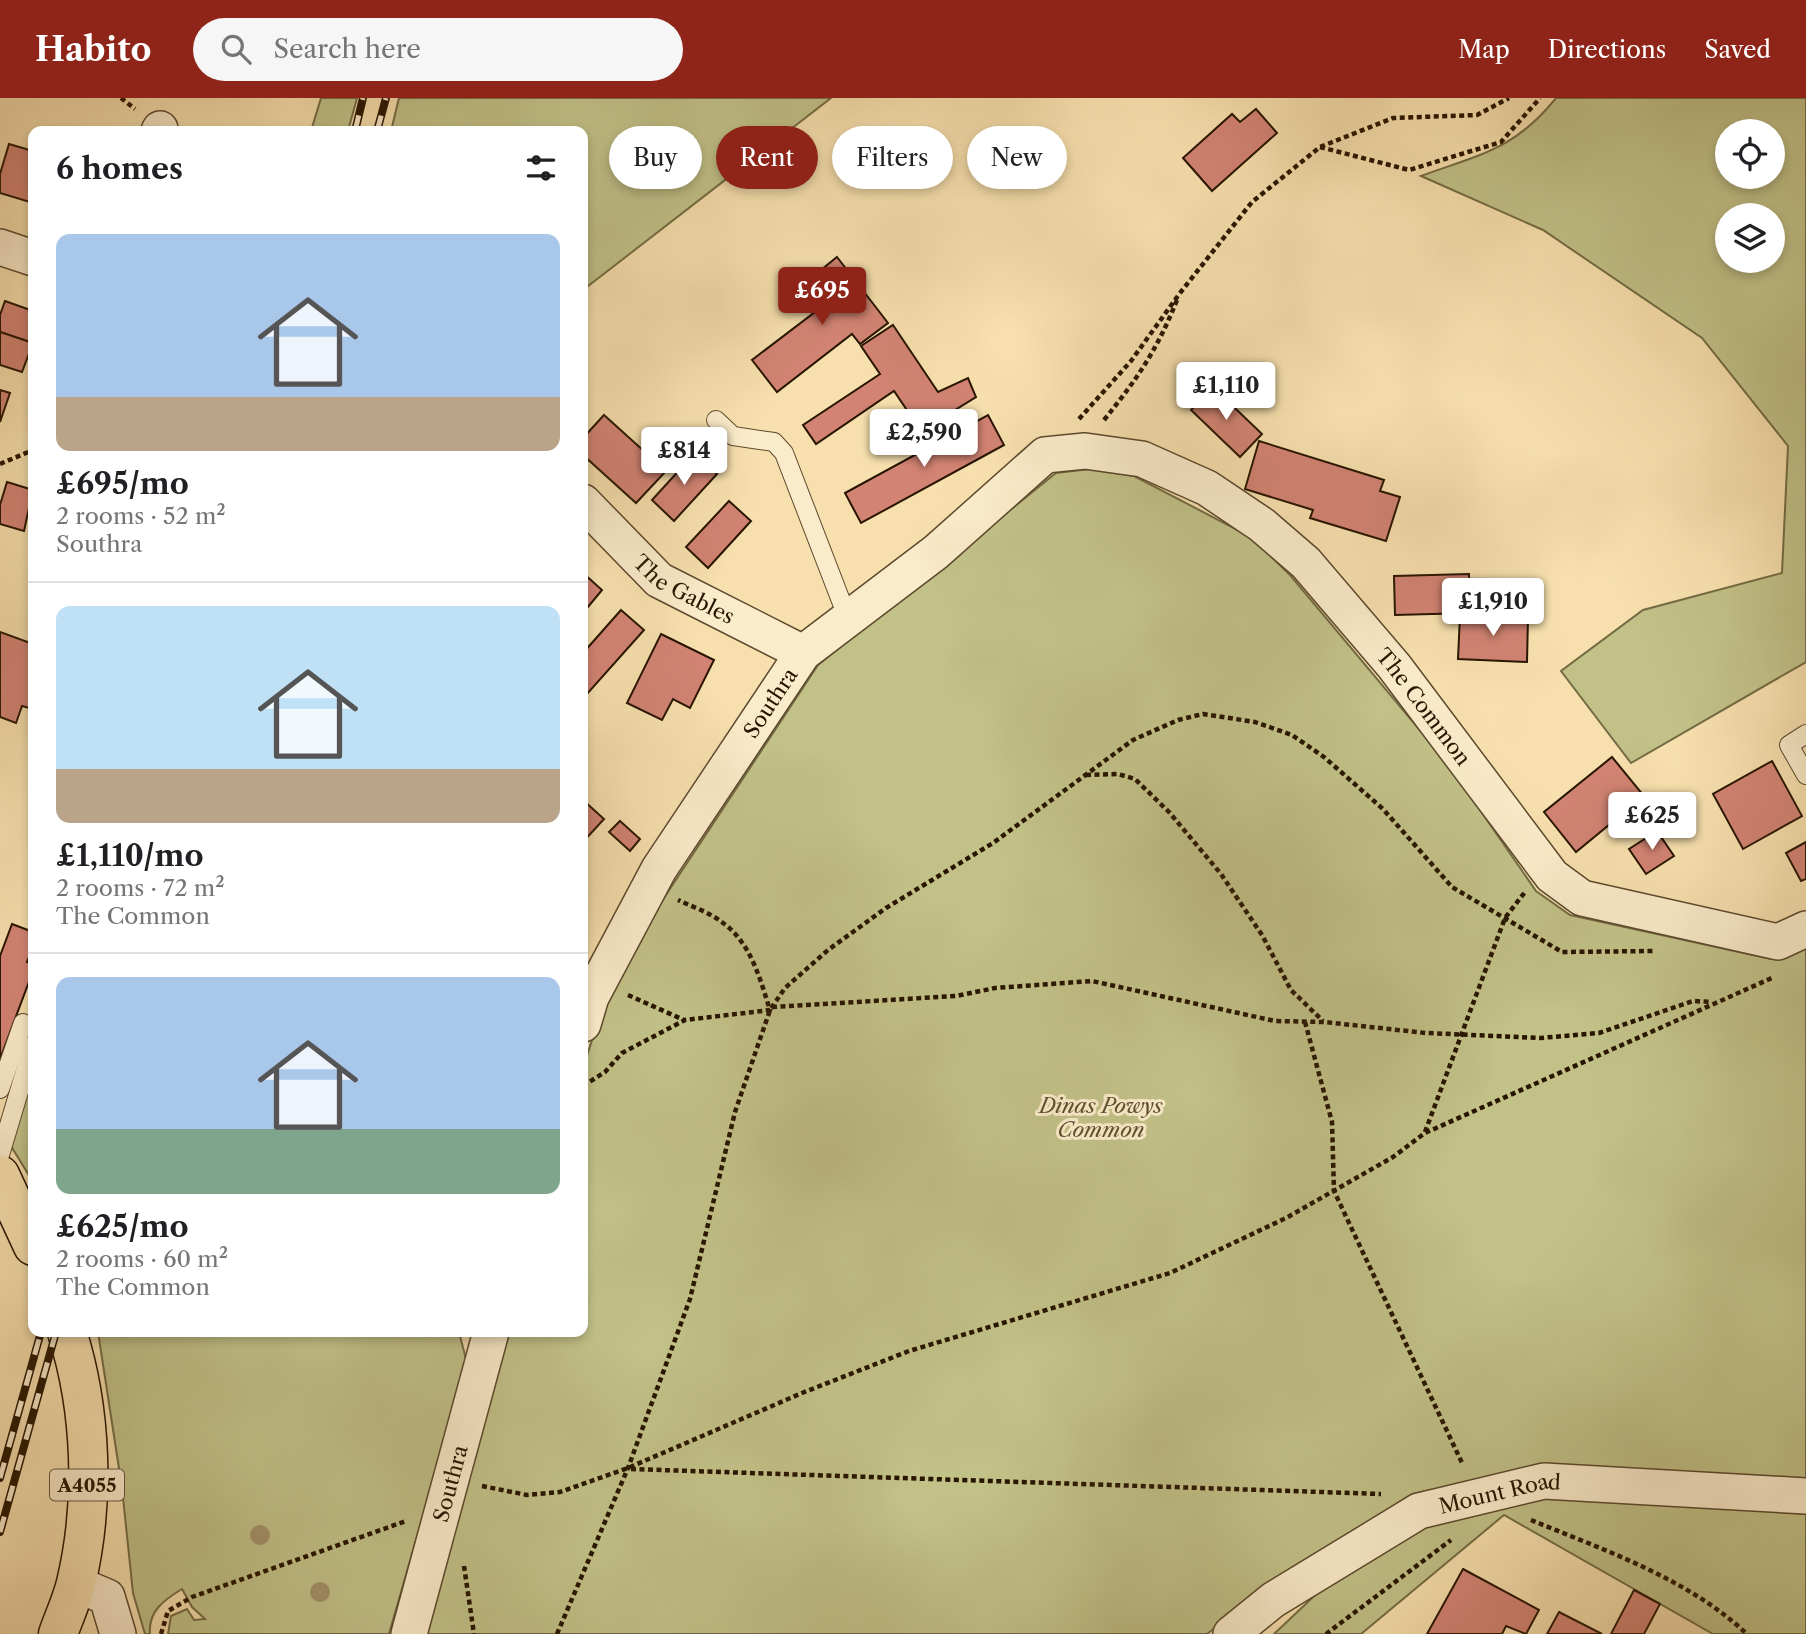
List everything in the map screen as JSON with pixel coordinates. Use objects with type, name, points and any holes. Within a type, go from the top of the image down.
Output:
[{"type":"main road","points":[[0,1175],[28,1235]]},
{"type":"main road","name":"A4055","points":[[58,1634],[76,1584],[87,1511],[86,1440],[81,1383],[69,1337]]},
{"type":"street","points":[[0,247],[28,256]]},
{"type":"street","name":"Southra","points":[[588,1011],[599,982],[650,885],[803,653],[1062,454]]},
{"type":"street","name":"The Common","points":[[1062,454],[1142,459],[1207,488],[1262,525],[1306,562],[1394,666],[1546,867],[1582,898],[1778,942],[1806,929]]},
{"type":"street","name":"The Gables","points":[[588,507],[659,580],[803,653]]},
{"type":"street","name":"Southra","points":[[409,1634],[447,1493],[483,1338]]},
{"type":"street","name":"Mount Road","points":[[1231,1634],[1273,1600],[1419,1511],[1477,1497],[1544,1481],[1806,1496]]},
{"type":"street","points":[[76,1584],[107,1597],[118,1634]]},
{"type":"lane","points":[[716,420],[733,436],[774,442],[784,453],[848,619]]},
{"type":"lane","points":[[1806,734],[1789,745],[1806,775]]},
{"type":"lane","points":[[0,1089],[23,1023]]},
{"type":"lane","points":[[0,1155],[28,1062]]},
{"type":"path","points":[[1062,454],[1180,293],[1252,202],[1320,147],[1394,118],[1477,115],[1508,98]]},
{"type":"path","points":[[1320,147],[1409,170],[1501,142],[1540,98]]},
{"type":"path","points":[[1062,454],[1144,371],[1160,342],[1180,293]]},
{"type":"path","points":[[0,464],[28,452]]},
{"type":"path","points":[[557,1634],[628,1468],[690,1299],[735,1112],[771,1009],[794,978],[828,950],[886,908],[993,843],[1133,740],[1178,720],[1203,714],[1255,722],[1292,735],[1324,757],[1383,809],[1452,887],[1562,952],[1667,953]]},
{"type":"path","points":[[1085,775],[1118,774],[1135,779],[1169,812],[1228,884],[1262,935],[1291,990],[1312,1014],[1324,1022]]},
{"type":"path","points":[[1425,1132],[1505,918],[1546,867]]},
{"type":"path","points":[[650,885],[724,923],[754,961],[771,1009]]},
{"type":"path","points":[[162,1634],[168,1611],[192,1597],[447,1493],[527,1495],[559,1492],[628,1468],[802,1392],[909,1351],[1170,1273],[1286,1218],[1393,1157],[1425,1132],[1779,975],[1767,972]]},
{"type":"path","points":[[588,1083],[605,1072],[622,1053],[685,1020],[771,1009],[956,996],[995,988],[1093,981],[1275,1021],[1324,1022],[1461,1035],[1540,1038],[1599,1033],[1693,1001],[1715,1003]]},
{"type":"path","points":[[599,982],[685,1020]]},
{"type":"path","points":[[1305,1023],[1332,1122],[1334,1191],[1477,1497]]},
{"type":"path","points":[[628,1468],[1394,1494]]},
{"type":"path","points":[[1527,1518],[1658,1573],[1727,1616],[1747,1634]]},
{"type":"path","points":[[1326,1634],[1461,1533]]},
{"type":"green space","points":[[321,98],[357,98],[349,126],[313,126]]},
{"type":"green space","points":[[399,98],[831,98],[795,126],[716,126],[716,187],[588,286],[588,126],[392,126]]},
{"type":"green space","points":[[1556,98],[1806,98],[1806,662],[1631,763],[1561,671],[1643,610],[1782,573],[1788,446],[1702,338],[1543,230],[1421,176],[1495,148],[1526,129]]},
{"type":"green space","name":"Dinas Powys Common","points":[[1090,469],[1134,476],[1251,537],[1290,575],[1449,765],[1536,891],[1570,915],[1771,959],[1806,948],[1806,1483],[1542,1469],[1412,1494],[1264,1589],[1207,1634],[421,1634],[502,1337],[588,1337],[588,1052],[613,975],[818,665],[1056,473]]},
{"type":"green space","points":[[28,1082],[28,1174],[11,1146]]},
{"type":"green space","points":[[99,1337],[460,1337],[467,1363],[389,1634],[168,1634],[171,1616],[187,1609],[194,1620],[205,1619],[192,1607],[182,1589],[158,1607],[152,1619],[150,1634],[145,1634],[133,1593],[122,1488]]},
{"type":"green space","points":[[1545,1494],[1806,1514],[1806,1634],[1713,1634],[1504,1515],[1361,1634],[1274,1634],[1348,1564],[1433,1520]]},
{"type":"building","points":[[1256,109],[1277,133],[1212,191],[1183,158],[1232,114],[1240,122]]},
{"type":"building","points":[[9,144],[28,150],[28,201],[0,193],[0,174]]},
{"type":"building","points":[[837,257],[888,323],[860,344],[852,334],[777,392],[752,360],[828,302],[810,279]]},
{"type":"building","points":[[5,301],[28,309],[28,341],[0,332],[0,315]]},
{"type":"building","points":[[893,325],[938,392],[968,378],[976,397],[921,431],[894,391],[816,444],[803,425],[880,374],[861,346]]},
{"type":"building","points":[[0,332],[28,341],[28,356],[22,372],[0,365]]},
{"type":"building","points":[[1213,387],[1262,434],[1240,457],[1191,410]]},
{"type":"building","points":[[0,390],[10,393],[0,422]]},
{"type":"building","points":[[604,415],[666,471],[636,503],[588,460],[588,433]]},
{"type":"building","points":[[988,415],[1004,445],[861,523],[845,493]]},
{"type":"building","points":[[1259,441],[1384,480],[1380,491],[1400,497],[1386,541],[1310,518],[1313,510],[1245,489]]},
{"type":"building","points":[[695,453],[717,474],[674,521],[652,500]]},
{"type":"building","points":[[7,482],[28,488],[28,513],[24,531],[0,524],[0,505]]},
{"type":"building","points":[[729,501],[751,521],[708,568],[686,547]]},
{"type":"building","points":[[1469,574],[1470,613],[1395,615],[1394,576]]},
{"type":"building","points":[[588,577],[602,590],[588,607]]},
{"type":"building","points":[[621,610],[644,630],[588,693],[588,647]]},
{"type":"building","points":[[1460,615],[1528,617],[1527,662],[1458,659]]},
{"type":"building","points":[[0,632],[28,642],[28,708],[22,706],[16,723],[0,717]]},
{"type":"building","points":[[661,634],[714,660],[690,708],[673,699],[662,720],[627,703]]},
{"type":"building","points":[[1612,757],[1644,796],[1576,852],[1544,812]]},
{"type":"building","points":[[1772,761],[1802,816],[1743,849],[1713,794]]},
{"type":"building","points":[[588,805],[604,819],[588,837]]},
{"type":"building","points":[[620,821],[640,839],[630,851],[609,832]]},
{"type":"building","points":[[1657,831],[1674,856],[1646,874],[1629,849]]},
{"type":"building","points":[[1806,842],[1806,879],[1801,881],[1786,853]]},
{"type":"building","points":[[12,924],[28,930],[28,984],[0,1059],[0,956]]},
{"type":"building","points":[[1463,1569],[1539,1610],[1526,1634],[1506,1626],[1502,1634],[1427,1634]]},
{"type":"building","points":[[1634,1590],[1660,1604],[1644,1634],[1611,1634]]},
{"type":"building","points":[[1559,1612],[1602,1634],[1547,1634]]},
{"type":"railway","points":[[356,126],[363,98]]},
{"type":"railway","points":[[378,126],[386,98]]},
{"type":"railway","points":[[0,1478],[40,1337]]},
{"type":"railway","points":[[0,1532],[55,1337]]}]
